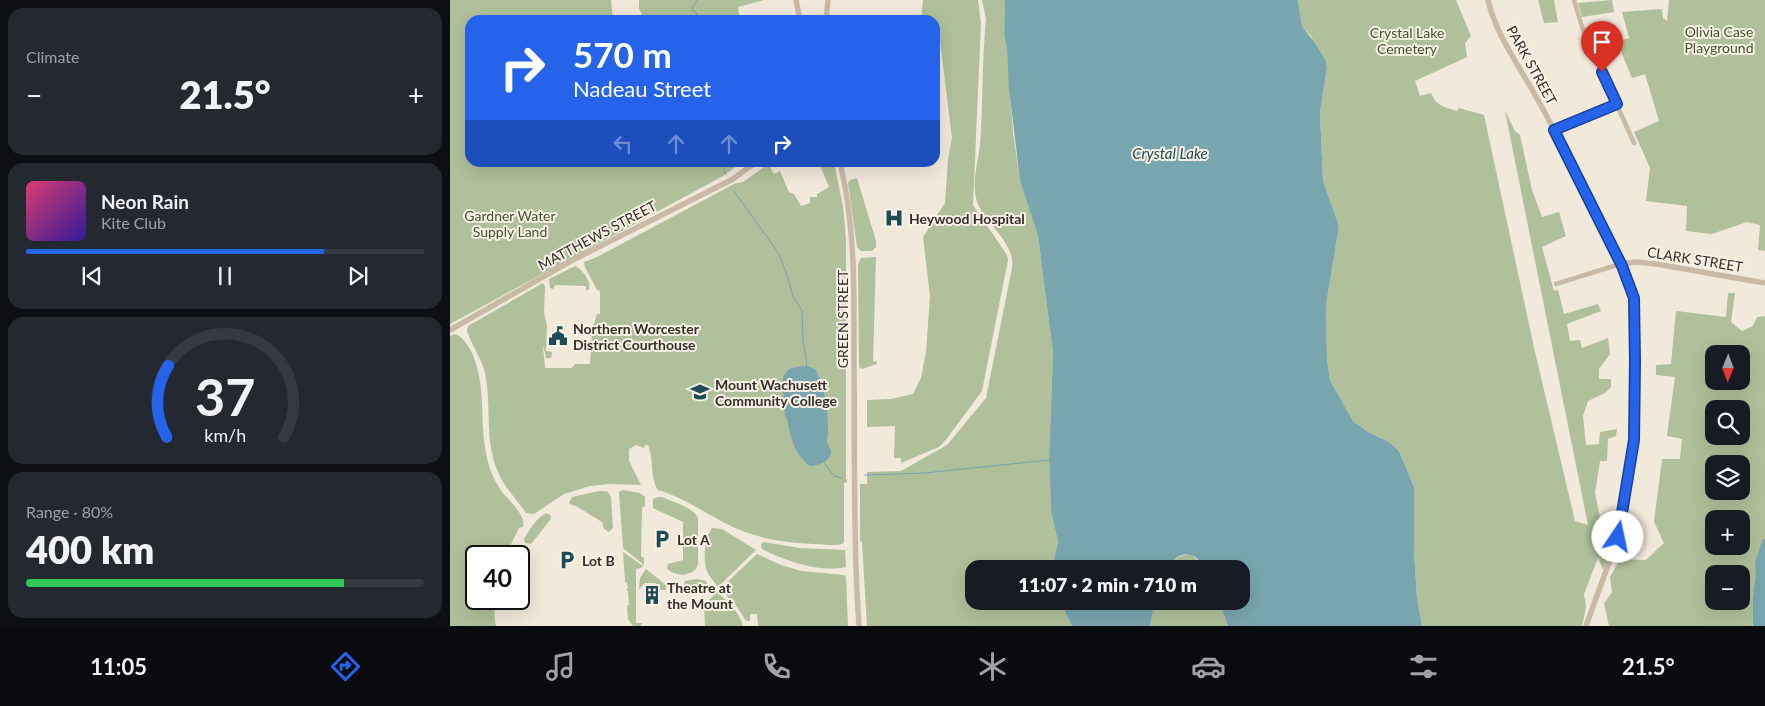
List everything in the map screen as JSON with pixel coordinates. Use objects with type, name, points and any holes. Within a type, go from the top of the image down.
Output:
[{"type":"street","points":[[796,0],[799,15]]},
{"type":"street","points":[[826,15],[828,0]]},
{"type":"street","name":"PARK STREET","points":[[1488,0],[1496,27],[1554,130],[1620,264],[1632,291],[1635,304],[1634,444],[1616,542],[1586,626]]},
{"type":"street","points":[[1574,0],[1580,24],[1634,143]]},
{"type":"street","points":[[1554,130],[1617,104]]},
{"type":"street","name":"MATTHEWS STREET","points":[[450,330],[571,262],[733,179],[749,167]]},
{"type":"street","name":"GREEN STREET","points":[[841,167],[850,213],[854,268],[855,483],[859,626]]},
{"type":"street","name":"CLARK STREET","points":[[1620,264],[1631,262],[1656,264],[1765,283]]},
{"type":"street","points":[[1556,284],[1620,264]]},
{"type":"green space","name":"Gardner Water Supply Land","points":[[450,0],[611,0],[612,15],[465,15],[465,167],[735,167],[723,176],[450,324]]},
{"type":"green space","points":[[639,0],[764,0],[738,7],[739,15],[642,15],[639,8]]},
{"type":"green space","points":[[923,0],[978,0],[981,23],[973,205],[1007,255],[1008,260],[982,391],[939,447],[901,463],[901,458],[894,458],[895,426],[867,427],[867,400],[891,399],[913,394],[921,378],[926,352],[930,296],[923,237],[945,203],[948,159],[952,138],[940,41],[940,15],[922,15]]},
{"type":"green space","points":[[982,0],[1005,0],[1004,35],[1007,48],[1013,132],[1020,181],[1038,236],[1053,353],[1049,459],[1051,511],[1058,542],[1054,560],[965,560],[965,610],[1064,610],[1072,626],[867,626],[862,542],[860,541],[860,484],[867,484],[867,472],[901,471],[947,445],[986,398],[1012,268],[1012,258],[1009,249],[979,207],[975,192],[980,145],[986,19]]},
{"type":"green space","name":"Crystal Lake Cemetery","points":[[1298,0],[1456,0],[1471,36],[1465,43],[1467,57],[1415,81],[1420,96],[1431,93],[1438,103],[1445,107],[1457,111],[1459,108],[1484,115],[1535,352],[1575,521],[1588,525],[1505,111],[1515,131],[1520,135],[1532,190],[1542,217],[1559,212],[1566,236],[1542,247],[1554,291],[1558,290],[1564,314],[1598,304],[1601,311],[1567,324],[1570,341],[1580,340],[1582,348],[1608,338],[1610,354],[1599,369],[1599,379],[1611,379],[1611,387],[1605,393],[1588,401],[1583,416],[1586,445],[1599,444],[1600,432],[1617,429],[1616,436],[1608,439],[1607,461],[1600,461],[1595,493],[1604,538],[1615,538],[1603,570],[1598,558],[1584,594],[1586,608],[1582,626],[1422,626],[1417,598],[1414,550],[1414,487],[1399,451],[1389,442],[1368,432],[1353,421],[1330,380],[1327,359],[1326,305],[1339,226],[1323,181],[1320,112],[1327,68],[1311,36],[1302,26]]},
{"type":"green space","points":[[1538,0],[1554,0],[1558,22],[1544,23]]},
{"type":"green space","points":[[1612,0],[1614,12],[1582,17],[1578,3]]},
{"type":"green space","name":"Olivia Case Playground","points":[[1669,0],[1765,0],[1765,251],[1758,250],[1760,225],[1747,222],[1712,234],[1686,231],[1687,206],[1646,201],[1650,168],[1634,132],[1659,121],[1645,74],[1632,78],[1617,42],[1629,38],[1622,12],[1662,9],[1663,18],[1667,21]]},
{"type":"green space","name":"Mount Wachusett Community College","points":[[764,167],[770,167],[774,174],[780,171],[789,192],[794,194],[801,206],[810,203],[810,197],[817,197],[817,194],[829,187],[821,167],[835,167],[843,206],[846,239],[847,482],[844,483],[844,543],[833,545],[797,543],[753,535],[658,490],[654,480],[648,445],[645,445],[644,448],[636,445],[629,449],[629,461],[641,485],[609,484],[590,486],[564,494],[534,514],[526,513],[504,483],[494,460],[491,448],[485,373],[467,331],[468,326],[543,283],[545,287],[544,312],[547,326],[546,351],[552,352],[551,358],[546,358],[543,344],[545,368],[572,368],[575,364],[590,364],[592,331],[587,329],[594,324],[597,314],[600,314],[600,291],[597,290],[584,262],[597,257],[734,184],[743,182]]},
{"type":"green space","points":[[857,178],[876,241],[876,247],[872,251],[861,251],[857,247],[848,183],[850,180]]},
{"type":"green space","points":[[876,257],[873,361],[877,362],[877,364],[862,369],[859,367],[858,265],[861,258]]},
{"type":"green space","points":[[575,266],[586,276],[590,287],[589,290],[586,290],[586,286],[555,285],[553,289],[550,288],[549,279]]},
{"type":"green space","points":[[1728,293],[1735,293],[1731,322],[1742,331],[1753,326],[1757,317],[1765,316],[1765,626],[1609,626],[1604,603],[1612,592],[1610,577],[1620,559],[1646,560],[1664,543],[1654,522],[1662,459],[1680,459],[1682,439],[1667,436],[1675,377],[1656,375],[1656,365],[1671,364],[1676,311],[1726,317]]},
{"type":"green space","points":[[455,334],[462,338],[470,349],[475,361],[482,397],[485,447],[490,469],[500,489],[519,512],[523,522],[523,527],[519,528],[510,545],[465,545],[465,610],[494,610],[496,626],[450,626],[450,336]]},
{"type":"green space","points":[[623,490],[640,493],[645,497],[645,506],[642,508],[641,556],[644,558],[644,565],[623,548],[619,492]]},
{"type":"green space","points":[[607,491],[611,497],[613,528],[609,532],[604,529],[602,522],[569,503],[572,497]]},
{"type":"green space","points":[[658,497],[687,508],[698,518],[698,564],[693,572],[678,574],[667,569],[668,564],[683,560],[683,522],[653,508],[653,499]]},
{"type":"green space","points":[[547,513],[551,516],[550,520],[531,544],[525,543],[524,539],[531,527],[540,517]]},
{"type":"green space","points":[[713,528],[722,529],[756,550],[718,587],[708,573],[705,561],[706,542]]},
{"type":"green space","points":[[763,542],[800,548],[845,550],[846,567],[814,567],[792,562],[762,549],[761,545]]},
{"type":"green space","points":[[623,552],[643,566],[636,569],[636,623],[642,623],[640,626],[633,626],[628,619],[627,605],[629,605],[626,589],[628,589],[625,582]]},
{"type":"green space","points":[[757,554],[781,565],[801,571],[844,575],[846,577],[848,626],[758,626],[757,614],[750,614],[750,621],[746,621],[735,604],[720,589]]},
{"type":"green space","points":[[1190,554],[1197,560],[1175,560],[1183,555]]},
{"type":"green space","points":[[646,569],[666,585],[666,590],[657,590],[656,583],[645,583],[639,589],[640,578]]},
{"type":"green space","points":[[697,579],[706,581],[708,587],[696,591],[683,587],[685,581]]},
{"type":"green space","points":[[717,592],[733,607],[743,626],[705,626],[704,602],[707,602]]},
{"type":"green space","points":[[1153,610],[1222,610],[1228,626],[1150,626]]},
{"type":"water","name":"Crystal Lake","points":[[1005,0],[1298,0],[1302,26],[1315,43],[1325,60],[1327,68],[1320,112],[1323,181],[1339,226],[1326,305],[1327,359],[1330,380],[1353,421],[1368,432],[1389,442],[1399,451],[1414,487],[1414,551],[1417,598],[1422,626],[1228,626],[1222,610],[1250,610],[1250,560],[1198,560],[1186,554],[1174,560],[1054,560],[1058,542],[1051,511],[1049,459],[1053,353],[1038,236],[1020,181],[1009,88],[1007,48],[1004,35]]},
{"type":"water","points":[[807,366],[815,369],[822,384],[828,418],[827,441],[831,452],[824,462],[810,466],[800,456],[792,439],[785,416],[782,381],[789,369]]},
{"type":"water","points":[[1763,539],[1765,539],[1765,626],[1753,626],[1755,562]]},
{"type":"water","points":[[1064,610],[1153,610],[1150,626],[1072,626]]},
{"type":"waterway","points":[[697,15],[692,7],[698,0]]},
{"type":"waterway","points":[[724,167],[726,175]]},
{"type":"waterway","points":[[734,191],[779,254],[793,296],[802,311],[803,340],[807,366]]},
{"type":"waterway","points":[[865,475],[925,473],[1049,460]]},
{"type":"waterway","points":[[823,461],[834,476],[842,478]]},
{"type":"place","name":"Heywood Hospital","points":[[894,218]]},
{"type":"place","name":"Northern Worcester District Courthouse","points":[[558,336]]},
{"type":"place","name":"Mount Wachusett Community College","points":[[700,392]]},
{"type":"place","name":"Lot A","points":[[662,539]]},
{"type":"place","name":"Lot B","points":[[567,560]]},
{"type":"place","name":"Theatre at the Mount","points":[[652,595]]},
{"type":"route","points":[[1602,72],[1617,104],[1554,130],[1622,266],[1634,298],[1634,440],[1618,537]]}]
